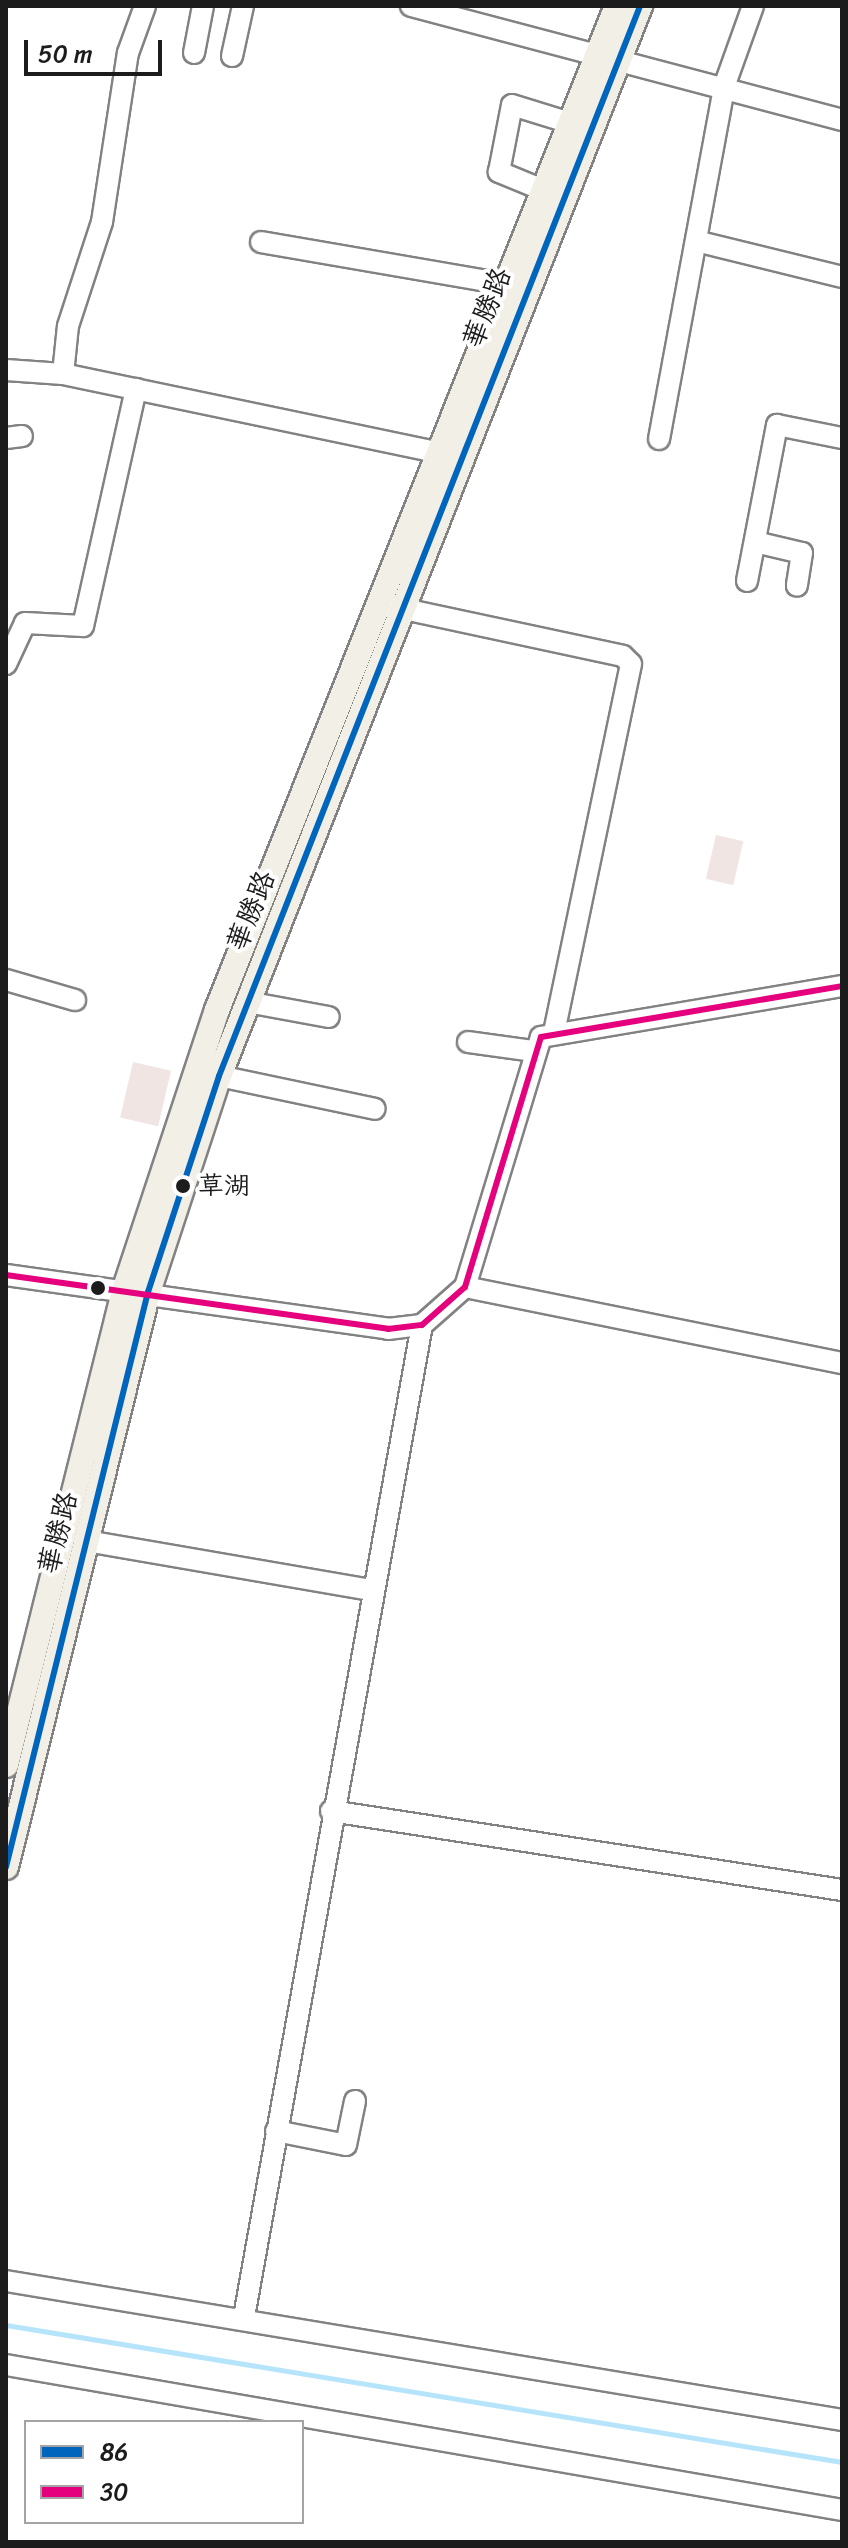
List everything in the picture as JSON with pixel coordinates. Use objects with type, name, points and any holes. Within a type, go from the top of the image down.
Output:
[{"type":"main road","name":"華勝路","points":[[6,1867],[148,1292],[219,1076],[390,606],[608,58],[617,6]]},
{"type":"main road","name":"華勝路","points":[[449,454],[505,284],[570,123],[640,6]]},
{"type":"main road","name":"華勝路","points":[[6,1765],[124,1291],[217,1010],[390,606]]},
{"type":"street","points":[[63,374],[68,326],[102,222],[128,53],[145,6]]},
{"type":"street","points":[[194,53],[203,6]]},
{"type":"street","points":[[232,56],[243,6]]},
{"type":"street","points":[[411,6],[842,120]]},
{"type":"street","points":[[659,439],[700,242],[724,87],[753,6]]},
{"type":"street","points":[[543,190],[499,172],[512,105],[570,123]]},
{"type":"street","points":[[261,242],[505,284]]},
{"type":"street","points":[[700,242],[842,277]]},
{"type":"street","points":[[6,370],[63,374],[449,454]]},
{"type":"street","points":[[6,664],[25,623],[83,626],[136,389]]},
{"type":"street","points":[[747,581],[777,425],[842,438]]},
{"type":"street","points":[[755,542],[802,553],[797,586]]},
{"type":"street","points":[[6,1275],[148,1292],[388,1329],[422,1325],[465,1287],[533,1051],[555,1029],[631,664],[623,656],[390,606]]},
{"type":"street","points":[[6,980],[75,1000]]},
{"type":"street","points":[[555,1029],[842,986]]},
{"type":"street","points":[[247,1002],[329,1017]]},
{"type":"street","points":[[468,1042],[533,1051]]},
{"type":"street","points":[[219,1076],[375,1109]]},
{"type":"street","points":[[465,1287],[842,1363]]},
{"type":"street","points":[[244,2317],[331,1811],[422,1325]]},
{"type":"street","points":[[87,1541],[372,1590]]},
{"type":"street","points":[[331,1811],[842,1890]]},
{"type":"street","points":[[276,2131],[346,2145],[355,2101]]},
{"type":"street","points":[[6,2281],[244,2317],[842,2420]]},
{"type":"street","points":[[6,2365],[842,2510]]},
{"type":"building","points":[[716,835],[743,841],[733,885],[706,879]]},
{"type":"building","points":[[133,1062],[171,1071],[158,1126],[120,1118]]},
{"type":"waterway","points":[[6,2325],[842,2462]]},
{"type":"transit line","name":"86","points":[[6,1867],[148,1292],[219,1076],[640,6]]},
{"type":"transit line","name":"30","points":[[6,1275],[388,1329],[422,1325],[465,1287],[541,1037],[842,986]]},
{"type":"place","name":"草湖","points":[[183,1186]]}]
